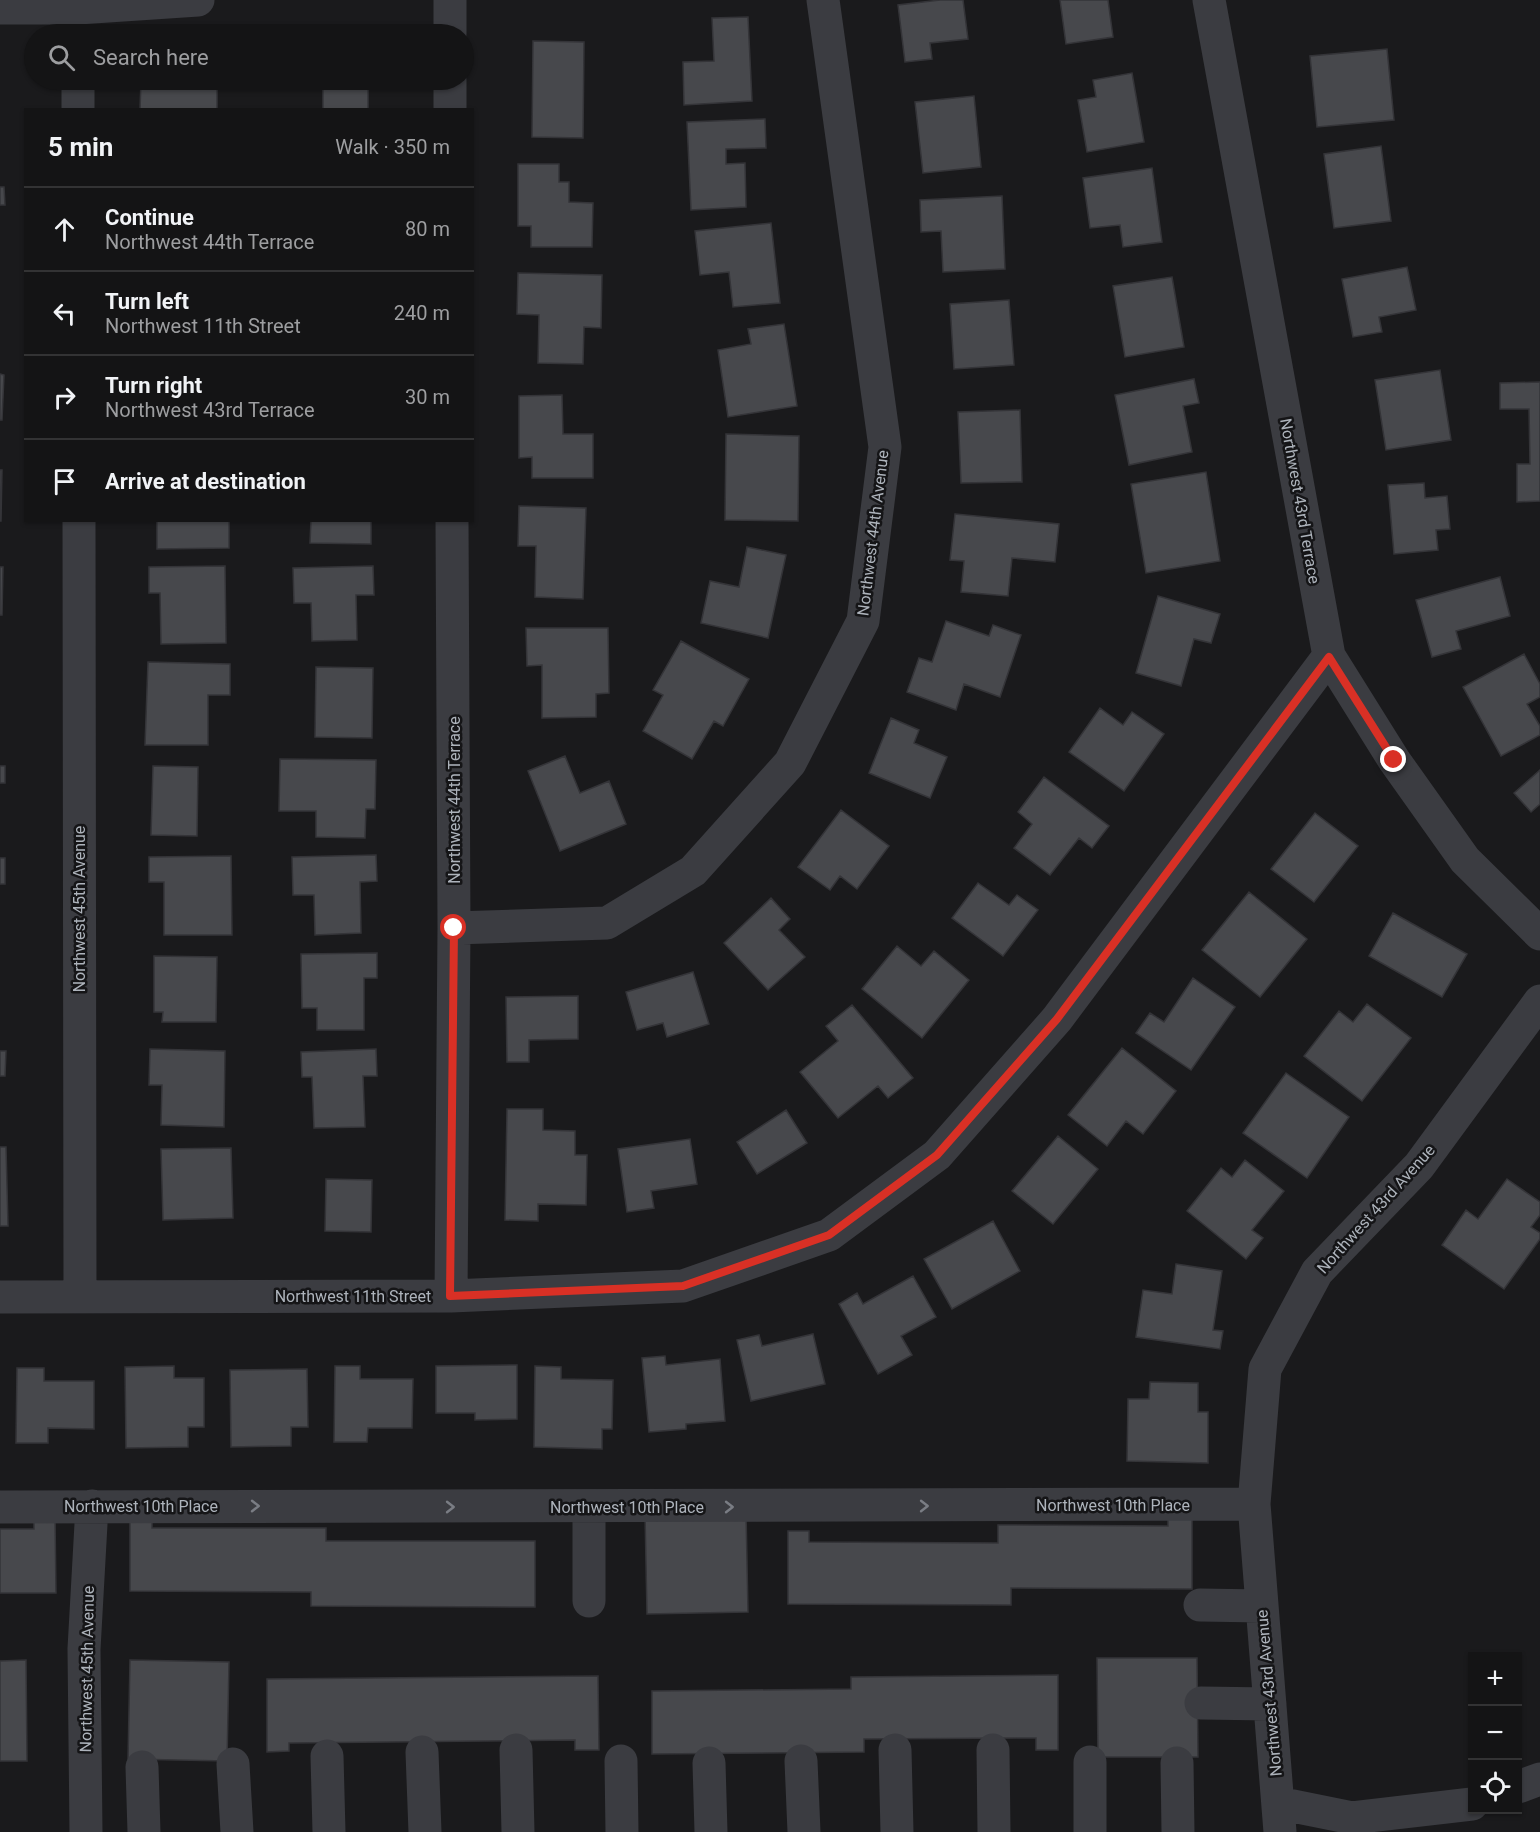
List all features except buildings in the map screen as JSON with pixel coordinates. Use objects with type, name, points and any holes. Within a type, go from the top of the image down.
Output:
[{"type":"street","points":[[0,8],[78,21],[198,0]]},
{"type":"street","points":[[450,0],[450,24]]},
{"type":"street","name":"Northwest 44th Avenue","points":[[454,928],[607,923],[693,871],[790,763],[863,621],[885,447],[823,0]]},
{"type":"street","name":"Northwest 43rd Terrace","points":[[1209,0],[1329,657],[1394,760],[1466,861],[1540,934]]},
{"type":"street","points":[[78,90],[78,108]]},
{"type":"street","points":[[450,90],[450,108]]},
{"type":"street","name":"Northwest 45th Avenue","points":[[79,522],[80,1297]]},
{"type":"street","name":"Northwest 44th Terrace","points":[[450,1296],[454,928],[452,522]]},
{"type":"street","name":"Northwest 11th Street","points":[[0,1297],[450,1296],[683,1286],[829,1235],[937,1155],[1057,1019],[1329,657]]},
{"type":"street","name":"Northwest 43rd Avenue","points":[[1279,1818],[1254,1504],[1265,1369],[1317,1272],[1419,1166],[1540,1001]]},
{"type":"street","name":"Northwest 10th Place","points":[[0,1507],[1254,1504]]},
{"type":"street","name":"Northwest 45th Avenue","points":[[86,1832],[84,1649],[92,1506]]},
{"type":"street","points":[[589,1507],[589,1601]]},
{"type":"street","points":[[1200,1605],[1262,1606]]},
{"type":"street","points":[[1201,1703],[1270,1704]]},
{"type":"street","points":[[516,1750],[518,1832]]},
{"type":"street","points":[[895,1750],[897,1832]]},
{"type":"street","points":[[993,1750],[994,1832]]},
{"type":"street","points":[[422,1752],[425,1832]]},
{"type":"street","points":[[327,1755],[329,1832]]},
{"type":"street","points":[[621,1761],[622,1832]]},
{"type":"street","points":[[801,1761],[804,1832]]},
{"type":"street","points":[[1090,1762],[1090,1832]]},
{"type":"street","points":[[1177,1762],[1178,1832]]},
{"type":"street","points":[[709,1763],[711,1832]]},
{"type":"street","points":[[233,1764],[237,1832]]},
{"type":"street","points":[[142,1767],[144,1832]]},
{"type":"street","points":[[1522,1786],[1540,1779]]},
{"type":"street","points":[[1279,1818],[1471,1814]]},
{"type":"route","points":[[454,928],[450,1296],[683,1286],[829,1235],[937,1155],[1057,1019],[1329,657],[1394,760]]}]
